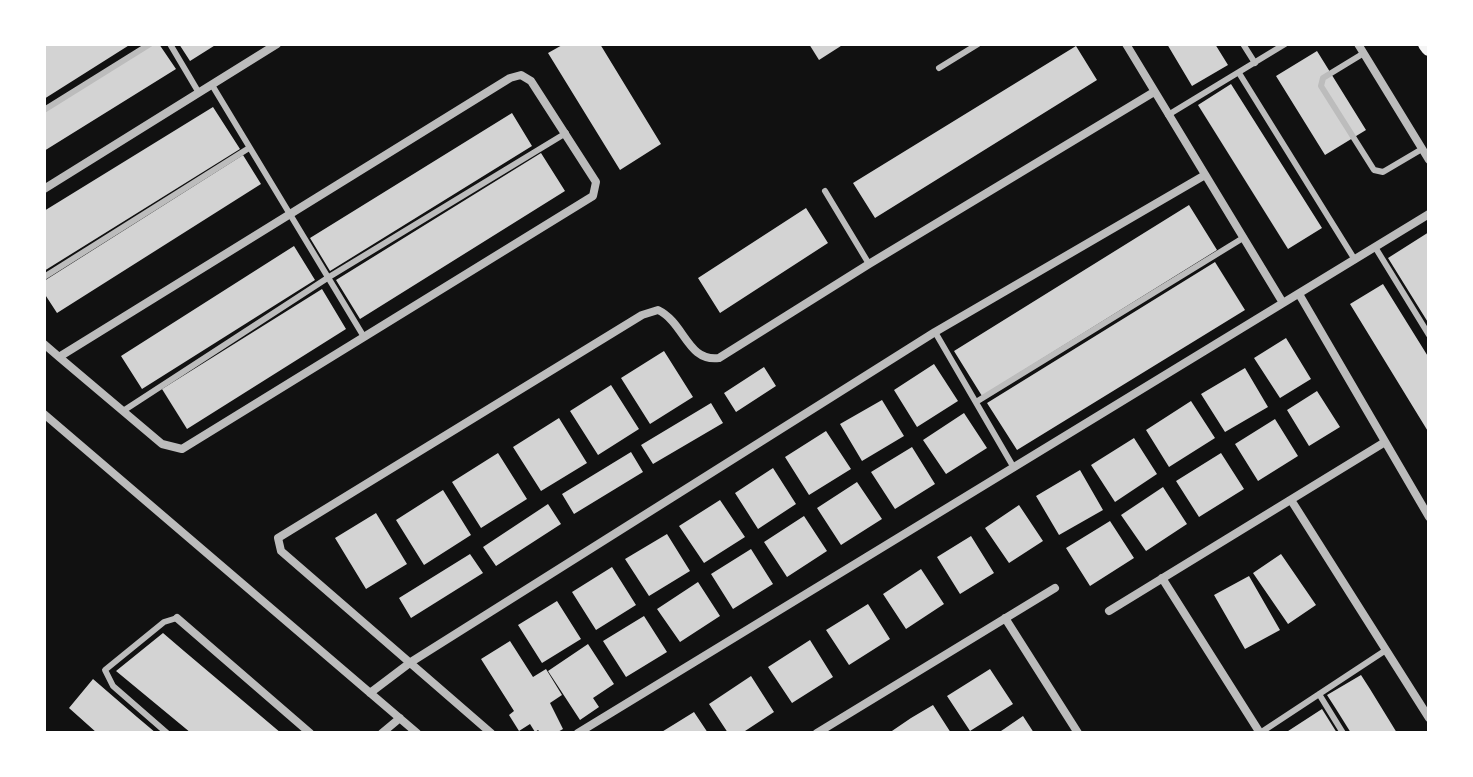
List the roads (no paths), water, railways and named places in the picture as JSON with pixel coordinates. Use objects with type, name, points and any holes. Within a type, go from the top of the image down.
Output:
[{"type":"street","points":[[44,189],[277,44]]},
{"type":"street","points":[[1126,44],[1243,238],[1291,298],[1385,442],[1429,517]]},
{"type":"street","points":[[1358,44],[1429,160]]},
{"type":"street","points":[[44,344],[59,357],[162,444],[182,449],[593,196],[596,182],[531,81],[521,75],[510,78],[59,357]]},
{"type":"street","points":[[491,733],[281,551],[278,538],[642,315],[658,310],[666,314],[679,326],[696,354],[710,359],[719,358],[1154,92]]},
{"type":"street","points":[[370,693],[411,662],[935,332],[1205,175]]},
{"type":"street","points":[[578,733],[1429,214]]},
{"type":"street","points":[[44,414],[417,733]]},
{"type":"street","points":[[1109,611],[1385,442]]},
{"type":"street","points":[[1291,500],[1429,718]]},
{"type":"street","points":[[1162,578],[1260,733]]},
{"type":"street","points":[[817,733],[1055,588]]},
{"type":"street","points":[[177,618],[310,733]]},
{"type":"street","points":[[1005,618],[1078,733]]},
{"type":"street","points":[[382,733],[400,718]]},
{"type":"lane","points":[[44,110],[150,44]]},
{"type":"lane","points":[[170,44],[199,93]]},
{"type":"lane","points":[[939,68],[978,44]]},
{"type":"lane","points":[[1243,44],[1255,63]]},
{"type":"lane","points":[[1168,115],[1285,44]]},
{"type":"lane","points":[[1364,53],[1323,78],[1321,86],[1374,170],[1383,172],[1422,149]]},
{"type":"lane","points":[[1239,73],[1355,260]]},
{"type":"lane","points":[[212,85],[364,337]]},
{"type":"lane","points":[[123,411],[329,277],[566,133]]},
{"type":"lane","points":[[44,277],[249,148]]},
{"type":"lane","points":[[825,191],[869,264]]},
{"type":"lane","points":[[976,402],[1243,238]]},
{"type":"lane","points":[[1375,247],[1429,335]]},
{"type":"lane","points":[[935,332],[1014,468]]},
{"type":"lane","points":[[167,733],[113,686],[105,670],[164,622],[177,618]]},
{"type":"lane","points":[[1260,733],[1386,650]]},
{"type":"lane","points":[[1319,694],[1343,733]]}]
